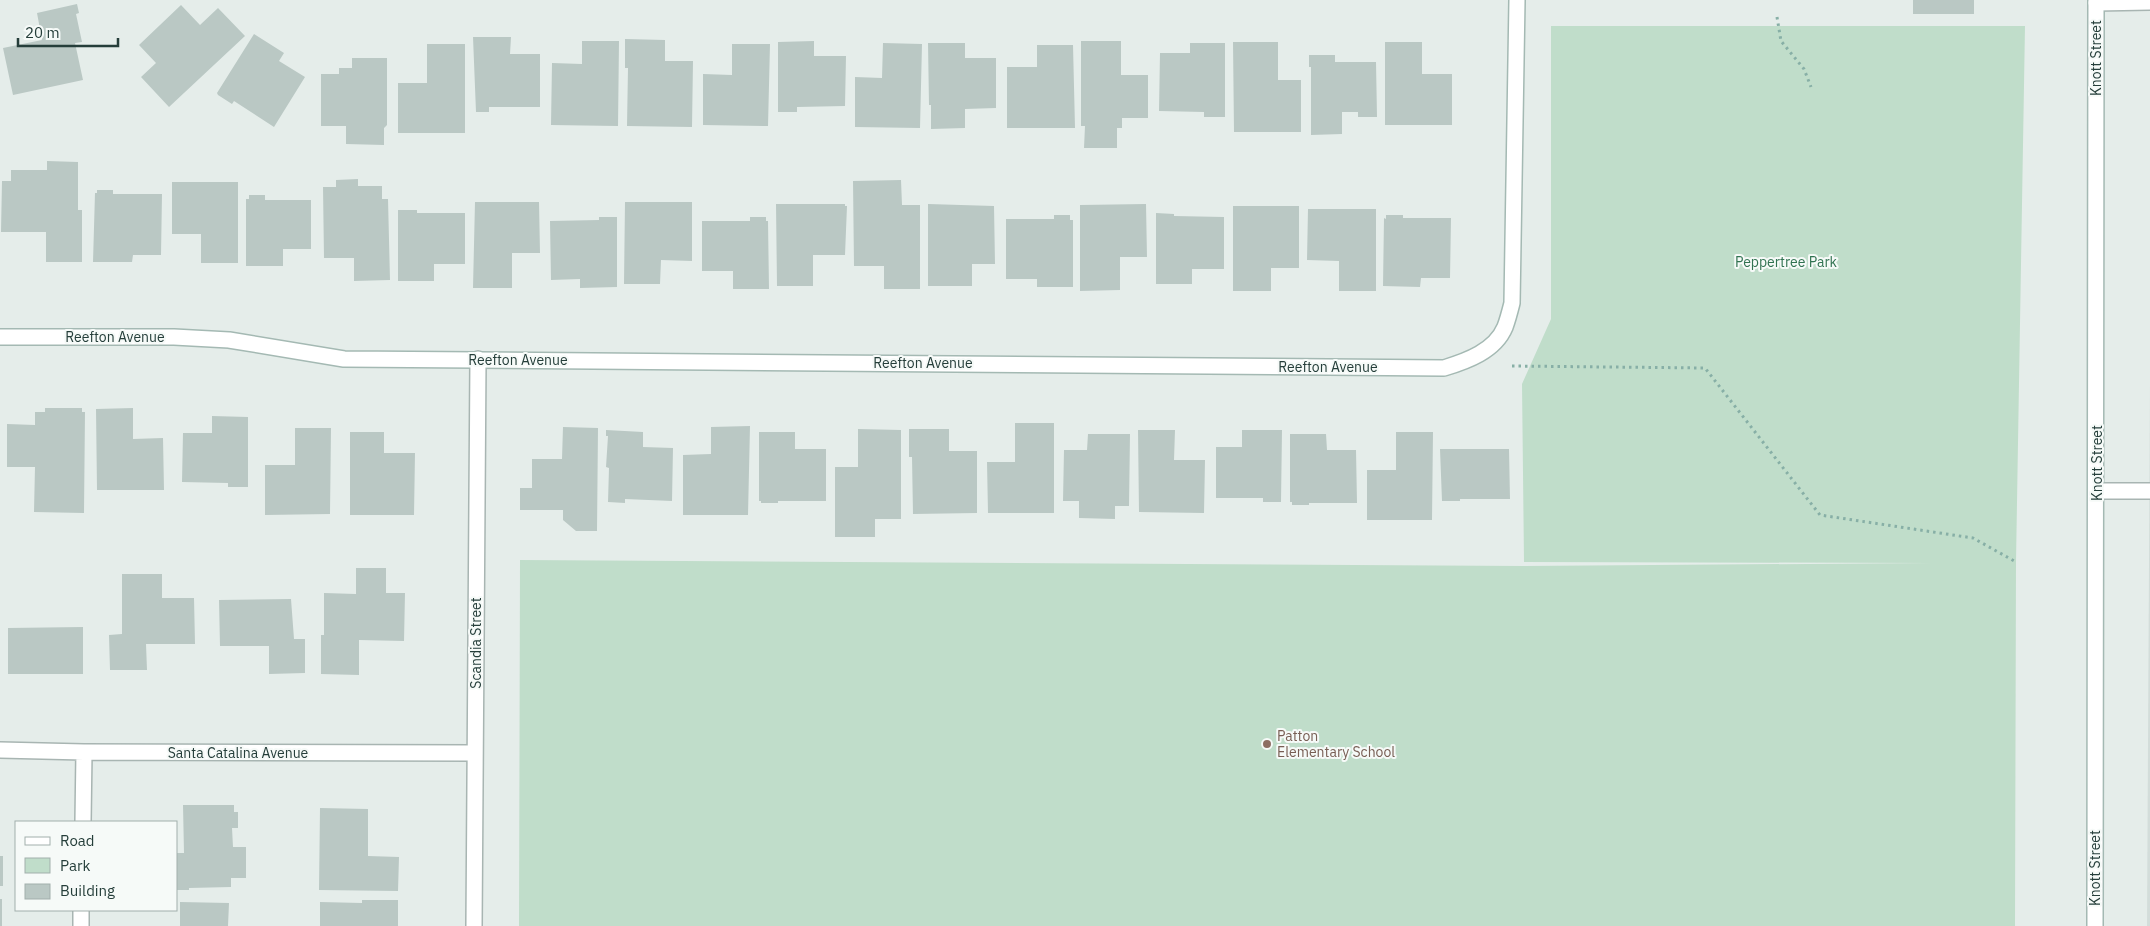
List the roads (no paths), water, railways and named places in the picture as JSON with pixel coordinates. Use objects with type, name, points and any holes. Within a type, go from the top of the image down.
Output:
[{"type":"street","name":"Reefton Avenue","points":[[0,337],[174,337],[228,340],[344,359],[1444,368],[1467,361],[1489,348],[1505,328],[1512,304],[1517,0]]},
{"type":"street","points":[[2096,1],[2150,2]]},
{"type":"street","name":"Knott Street","points":[[2095,926],[2097,491],[2096,1]]},
{"type":"street","name":"Scandia Street","points":[[474,926],[478,359]]},
{"type":"street","points":[[2097,491],[2150,491]]},
{"type":"street","name":"Santa Catalina Avenue","points":[[0,750],[475,753]]},
{"type":"street","points":[[83,821],[84,752]]},
{"type":"street","points":[[81,911],[81,926]]},
{"type":"place","name":"Patton Elementary School","points":[[1267,744]]},
{"type":"park label","name":"Peppertree Park","points":[[1786,262]]}]
